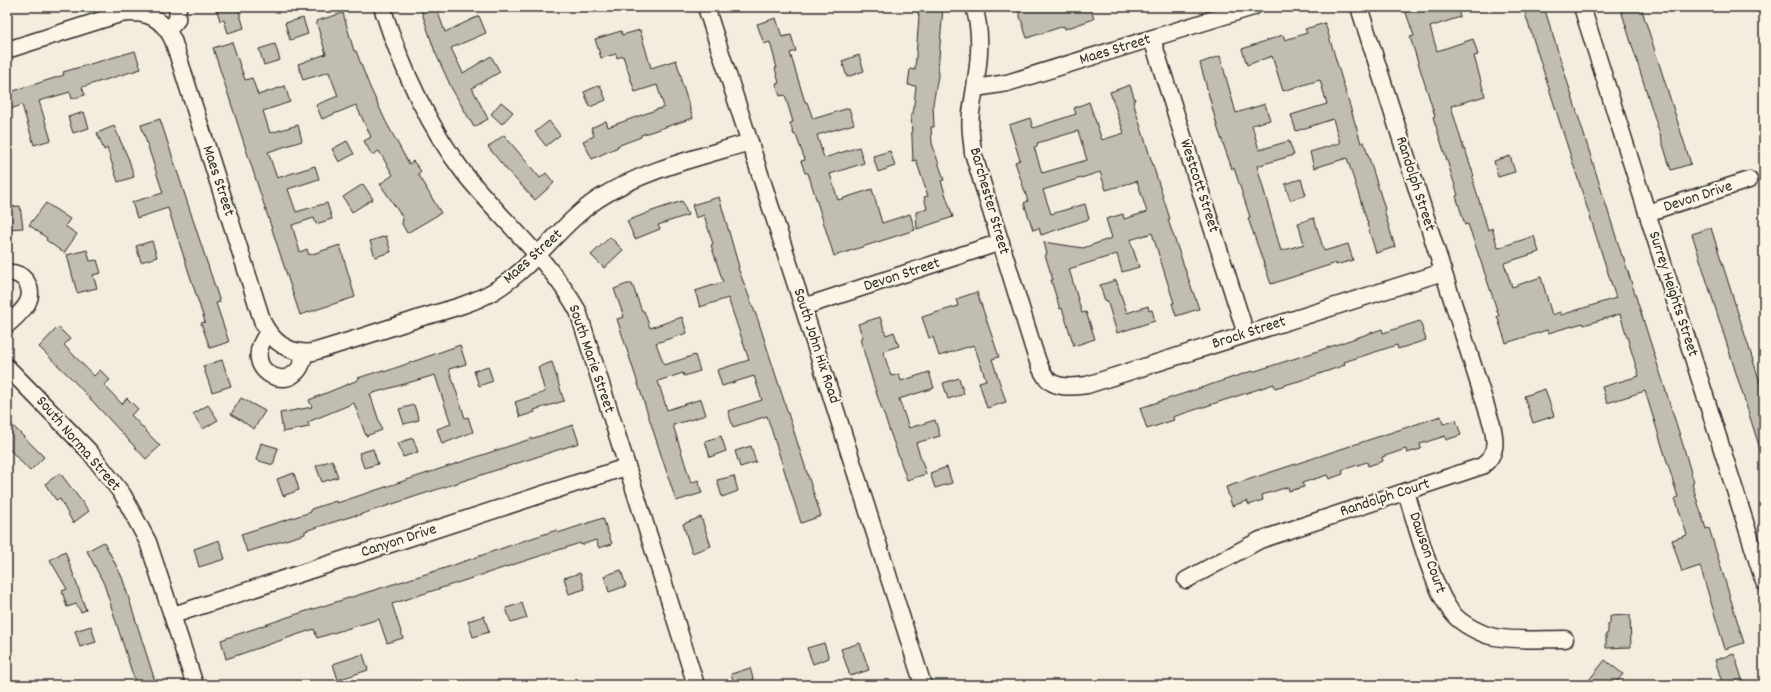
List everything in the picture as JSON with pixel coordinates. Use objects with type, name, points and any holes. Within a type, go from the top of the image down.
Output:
[{"type":"street","points":[[168,30],[177,20],[178,7]]},
{"type":"street","name":"South Marie Street","points":[[382,7],[408,78],[423,109],[442,141],[464,172],[507,223],[538,255],[566,291],[578,312],[696,685]]},
{"type":"street","name":"South John Hix Road","points":[[706,7],[923,685]]},
{"type":"street","name":"Barchester Street","points":[[974,7],[979,35],[979,57],[970,131],[974,153],[1041,370],[1047,380],[1055,384]]},
{"type":"street","name":"Maes Street","points":[[976,88],[1007,84],[1253,7]]},
{"type":"street","name":"Randolph Street","points":[[1359,7],[1472,361]]},
{"type":"street","name":"Surrey Heights Street","points":[[1582,7],[1764,582]]},
{"type":"street","name":"Maes Street","points":[[7,50],[132,10],[145,14],[161,22],[168,30],[173,40],[262,323],[268,332],[287,349],[305,353],[321,350],[479,298],[506,283],[538,255],[578,215],[597,199],[616,188],[653,172],[750,142]]},
{"type":"street","name":"Westcott Street","points":[[1152,39],[1246,334]]},
{"type":"street","name":"Devon Drive","points":[[1647,213],[1749,180]]},
{"type":"street","name":"Devon Street","points":[[803,307],[1001,242]]},
{"type":"street","name":"Brock Street","points":[[1055,384],[1073,387],[1087,385],[1443,272]]},
{"type":"street","points":[[7,273],[17,274],[24,278],[31,295],[28,303],[7,325]]},
{"type":"street","points":[[268,332],[261,344],[258,357],[265,372],[281,378],[290,377],[300,367],[305,353]]},
{"type":"street","name":"Randolph Court","points":[[1186,580],[1260,540],[1482,466],[1488,462],[1494,453],[1495,442],[1492,425],[1472,361]]},
{"type":"street","name":"South Norma Street","points":[[7,367],[89,451],[123,495],[148,542],[195,685]]},
{"type":"street","name":"Canyon Drive","points":[[173,616],[626,467]]},
{"type":"street","name":"Dawson Court","points":[[1406,492],[1442,597],[1457,618],[1484,634],[1494,637],[1518,639],[1565,639]]},
{"type":"building","points":[[216,7],[238,7],[244,28],[228,33],[224,20],[220,21]]},
{"type":"building","points":[[420,7],[436,7],[445,32],[479,16],[486,33],[451,48],[463,73],[491,56],[500,72],[472,88],[488,119],[474,127],[452,89],[435,52]]},
{"type":"building","points":[[916,7],[943,7],[939,70],[933,104],[934,127],[931,127],[932,143],[944,180],[941,181],[953,217],[917,229],[916,212],[927,209],[924,197],[928,196],[916,160],[913,161],[911,115],[913,114],[916,86],[908,85],[910,69],[915,70],[919,16]]},
{"type":"building","points":[[1017,7],[1090,7],[1094,19],[1065,29],[1064,26],[1027,38]]},
{"type":"building","points":[[1404,7],[1457,7],[1460,17],[1430,27],[1437,51],[1473,39],[1478,55],[1474,56],[1485,96],[1451,106],[1464,150],[1465,149],[1474,176],[1472,177],[1488,230],[1492,228],[1498,248],[1534,236],[1539,252],[1504,263],[1512,287],[1541,277],[1552,315],[1560,312],[1561,315],[1616,298],[1523,7],[1544,7],[1683,445],[1694,483],[1692,484],[1706,529],[1709,528],[1744,643],[1725,649],[1700,566],[1682,572],[1672,540],[1687,535],[1675,498],[1678,497],[1645,391],[1607,403],[1602,387],[1639,376],[1620,314],[1584,325],[1583,323],[1548,333],[1547,330],[1506,343],[1497,316],[1499,316],[1481,262],[1468,224],[1465,225],[1456,196],[1458,195],[1433,117],[1435,116],[1410,37],[1414,36]]},
{"type":"building","points":[[1620,7],[1641,7],[1691,164],[1671,170]]},
{"type":"building","points":[[343,13],[354,51],[356,51],[369,85],[386,122],[409,164],[413,161],[421,171],[418,174],[441,213],[407,233],[402,224],[403,218],[380,184],[393,175],[379,151],[372,155],[364,141],[371,137],[356,105],[322,119],[316,105],[338,96],[329,72],[303,80],[298,64],[326,54],[316,21]]},
{"type":"building","points":[[303,18],[308,34],[290,40],[285,23]]},
{"type":"building","points":[[776,18],[782,37],[791,35],[796,51],[790,53],[805,102],[807,102],[813,119],[849,108],[854,124],[817,135],[824,158],[859,147],[864,163],[830,174],[838,200],[872,189],[882,223],[910,214],[915,230],[834,256],[808,173],[805,173],[801,161],[805,160],[790,123],[793,122],[785,95],[780,96],[776,84],[779,83],[775,68],[777,68],[770,42],[764,44],[757,24]]},
{"type":"building","points":[[1325,23],[1361,143],[1364,142],[1385,209],[1384,210],[1395,247],[1376,253],[1347,158],[1314,168],[1310,152],[1340,143],[1333,119],[1296,131],[1291,115],[1327,104],[1320,80],[1283,91],[1272,56],[1247,65],[1242,49],[1283,35],[1285,40],[1307,33],[1305,29]]},
{"type":"building","points":[[640,30],[651,68],[676,60],[693,118],[641,135],[641,137],[617,146],[618,147],[592,159],[583,141],[594,136],[591,128],[606,121],[608,127],[664,107],[657,85],[635,92],[623,56],[617,58],[616,54],[601,58],[595,39],[621,31],[622,35]]},
{"type":"building","points":[[232,42],[245,80],[252,78],[258,95],[285,86],[290,102],[263,111],[270,133],[298,125],[302,141],[268,152],[277,178],[315,166],[319,179],[288,189],[296,212],[327,203],[332,219],[316,224],[314,218],[292,225],[300,252],[307,249],[309,255],[340,245],[355,297],[300,315],[213,48]]},
{"type":"building","points":[[275,44],[280,60],[264,65],[259,49]]},
{"type":"building","points":[[135,51],[141,69],[82,87],[85,95],[72,99],[70,92],[39,101],[51,140],[34,145],[22,105],[7,110],[7,93],[64,75],[63,72]]},
{"type":"building","points":[[859,55],[864,71],[847,77],[842,61]]},
{"type":"building","points":[[1220,56],[1236,113],[1265,104],[1270,120],[1252,125],[1259,150],[1289,141],[1294,155],[1257,166],[1281,251],[1304,244],[1298,223],[1314,218],[1324,251],[1348,244],[1353,260],[1336,265],[1336,263],[1271,284],[1248,218],[1250,217],[1234,168],[1232,169],[1218,129],[1200,63]]},
{"type":"building","points":[[600,85],[606,100],[590,107],[584,92]]},
{"type":"building","points":[[1130,85],[1135,100],[1133,101],[1137,115],[1170,219],[1168,220],[1199,309],[1176,316],[1172,303],[1174,303],[1152,233],[1130,240],[1139,267],[1122,272],[1117,254],[1069,269],[1082,313],[1086,312],[1095,339],[1074,346],[1051,280],[1053,280],[1045,255],[1047,254],[1044,242],[1083,248],[1112,238],[1106,219],[1123,214],[1124,219],[1147,212],[1137,181],[1106,190],[1100,172],[1043,190],[1051,214],[1085,204],[1089,219],[1041,235],[1039,228],[1033,230],[1024,203],[1028,201],[1015,162],[1020,160],[1009,125],[1030,118],[1033,128],[1076,114],[1074,108],[1089,102],[1102,140],[1124,133],[1110,92]],"holes":[[[1078,131],[1087,160],[1042,173],[1034,147],[1038,146],[1037,143]]]},
{"type":"building","points":[[501,102],[513,112],[502,124],[491,114]]},
{"type":"building","points":[[84,112],[89,128],[73,133],[68,117]]},
{"type":"building","points":[[160,119],[220,302],[216,303],[229,342],[210,348],[201,323],[205,322],[168,208],[137,218],[132,202],[163,193],[141,125]]},
{"type":"building","points":[[549,121],[560,135],[546,146],[535,132]]},
{"type":"building","points":[[114,126],[129,160],[134,177],[118,182],[107,148],[104,150],[97,133]]},
{"type":"building","points":[[504,135],[540,178],[546,173],[554,183],[535,200],[488,147]]},
{"type":"building","points":[[347,141],[354,154],[339,162],[332,149]]},
{"type":"building","points":[[890,151],[895,166],[878,172],[873,156]]},
{"type":"building","points":[[1510,156],[1515,172],[1498,177],[1494,161]]},
{"type":"building","points":[[1301,179],[1306,195],[1290,200],[1285,184]]},
{"type":"building","points":[[363,184],[373,199],[352,212],[343,197]]},
{"type":"building","points":[[719,197],[739,267],[738,268],[758,320],[821,516],[801,523],[767,416],[733,427],[728,411],[762,400],[754,376],[722,386],[717,370],[749,360],[728,298],[700,307],[695,291],[723,282],[711,245],[713,244],[704,215],[696,218],[692,205]]},
{"type":"building","points":[[682,201],[688,215],[658,225],[660,229],[635,239],[627,221]]},
{"type":"building","points":[[46,203],[70,219],[65,226],[77,234],[64,253],[29,225]]},
{"type":"building","points":[[20,206],[23,228],[7,229],[7,207]]},
{"type":"building","points":[[1711,228],[1764,395],[1764,452],[1761,452],[1692,234]]},
{"type":"building","points":[[386,236],[391,252],[375,257],[370,241]]},
{"type":"building","points":[[610,237],[623,250],[604,268],[591,255]]},
{"type":"building","points":[[152,241],[157,257],[141,262],[136,246]]},
{"type":"building","points":[[87,250],[90,261],[97,260],[101,273],[93,275],[97,288],[77,293],[67,255]]},
{"type":"building","points":[[1116,280],[1127,313],[1148,306],[1149,311],[1152,310],[1155,321],[1117,333],[1107,300],[1105,301],[1100,285]]},
{"type":"building","points":[[627,284],[632,284],[650,328],[682,317],[687,333],[656,343],[664,365],[695,355],[700,371],[684,376],[683,373],[658,381],[667,410],[701,399],[706,415],[673,425],[691,483],[698,480],[702,493],[676,501],[617,319],[624,317],[614,289]]},
{"type":"building","points":[[977,292],[999,357],[992,359],[1006,402],[987,408],[979,382],[986,380],[974,345],[939,356],[933,337],[929,338],[922,317],[958,306],[956,299]]},
{"type":"building","points":[[880,317],[886,335],[894,332],[899,346],[883,351],[891,376],[899,374],[901,381],[929,372],[934,388],[899,399],[909,428],[935,420],[940,436],[916,443],[926,474],[907,480],[877,395],[860,339],[863,338],[858,324]]},
{"type":"building","points":[[1420,321],[1426,340],[1398,349],[1397,345],[1344,362],[1345,365],[1275,388],[1274,384],[1173,417],[1174,420],[1147,429],[1140,408],[1382,329],[1383,333]]},
{"type":"building","points":[[58,327],[70,339],[64,345],[94,376],[100,370],[110,380],[104,385],[122,404],[127,398],[138,409],[131,415],[160,446],[146,459],[72,379],[39,347]]},
{"type":"building","points":[[460,345],[466,364],[449,369],[465,418],[468,417],[473,432],[442,444],[437,429],[451,424],[435,375],[370,394],[382,430],[366,436],[354,403],[308,422],[309,427],[283,432],[280,413],[312,407],[309,400],[358,380],[358,378],[383,370],[384,372]]},
{"type":"building","points":[[222,360],[231,386],[212,392],[203,366]]},
{"type":"building","points":[[552,362],[564,401],[534,410],[535,412],[520,417],[515,402],[545,392],[538,367]]},
{"type":"building","points":[[488,366],[493,381],[479,386],[474,371]]},
{"type":"building","points":[[959,378],[964,394],[948,399],[943,383]]},
{"type":"building","points":[[1545,389],[1554,416],[1533,423],[1524,396]]},
{"type":"building","points":[[241,398],[265,411],[254,429],[231,414]]},
{"type":"building","points":[[208,405],[218,420],[203,429],[193,414]]},
{"type":"building","points":[[414,405],[419,420],[404,424],[399,409]]},
{"type":"building","points":[[1441,416],[1443,424],[1456,420],[1461,435],[1446,440],[1445,436],[1420,444],[1421,449],[1407,453],[1406,449],[1382,457],[1383,461],[1368,466],[1367,462],[1342,470],[1343,474],[1329,479],[1327,475],[1302,483],[1304,487],[1289,491],[1288,487],[1262,495],[1263,500],[1249,505],[1247,501],[1232,506],[1226,487]]},
{"type":"building","points":[[7,420],[44,457],[30,471],[7,447]]},
{"type":"building","points":[[573,425],[579,443],[356,516],[305,531],[305,534],[247,552],[241,534],[311,512],[311,509],[336,501],[337,503]]},
{"type":"building","points":[[721,436],[726,451],[710,457],[705,441]]},
{"type":"building","points":[[413,438],[418,452],[403,457],[398,443]]},
{"type":"building","points":[[261,443],[278,448],[273,465],[256,460]]},
{"type":"building","points":[[751,446],[756,462],[740,467],[735,451]]},
{"type":"building","points":[[373,449],[378,464],[364,468],[359,453]]},
{"type":"building","points":[[332,460],[338,477],[322,482],[316,466]]},
{"type":"building","points":[[947,467],[952,483],[935,488],[930,473]]},
{"type":"building","points":[[60,473],[89,511],[73,523],[60,499],[56,500],[45,484]]},
{"type":"building","points":[[294,473],[299,490],[283,496],[277,479]]},
{"type":"building","points":[[734,476],[738,491],[722,497],[717,480]]},
{"type":"building","points":[[701,517],[711,546],[692,553],[683,524]]},
{"type":"building","points":[[603,518],[612,544],[599,548],[596,540],[581,545],[580,543],[392,604],[403,638],[387,643],[379,619],[317,638],[314,629],[226,659],[221,640],[294,615],[445,568],[557,530],[558,533]]},
{"type":"building","points":[[219,540],[225,559],[199,567],[194,549]]},
{"type":"building","points":[[104,542],[122,577],[155,681],[143,685],[136,685],[104,584],[87,551]]},
{"type":"building","points":[[65,551],[86,610],[81,612],[76,604],[67,607],[62,591],[67,589],[50,560]]},
{"type":"building","points":[[621,570],[626,586],[609,592],[604,576]]},
{"type":"building","points":[[580,573],[585,589],[569,594],[564,578]]},
{"type":"building","points":[[522,603],[527,618],[511,623],[506,608]]},
{"type":"building","points":[[1630,615],[1631,647],[1606,648],[1606,634],[1608,633],[1608,624],[1610,624],[1610,616]]},
{"type":"building","points":[[484,616],[489,632],[473,637],[468,621]]},
{"type":"building","points":[[91,626],[96,642],[80,647],[75,631]]},
{"type":"building","points":[[824,643],[829,658],[813,664],[807,648]]},
{"type":"building","points":[[860,643],[869,670],[850,676],[841,649]]},
{"type":"building","points":[[363,654],[368,670],[338,680],[333,664]]},
{"type":"building","points":[[1734,654],[1744,685],[1723,685],[1715,660]]},
{"type":"building","points":[[1605,660],[1623,674],[1614,685],[1585,685]]},
{"type":"building","points":[[750,668],[755,685],[735,685],[731,674]]}]
